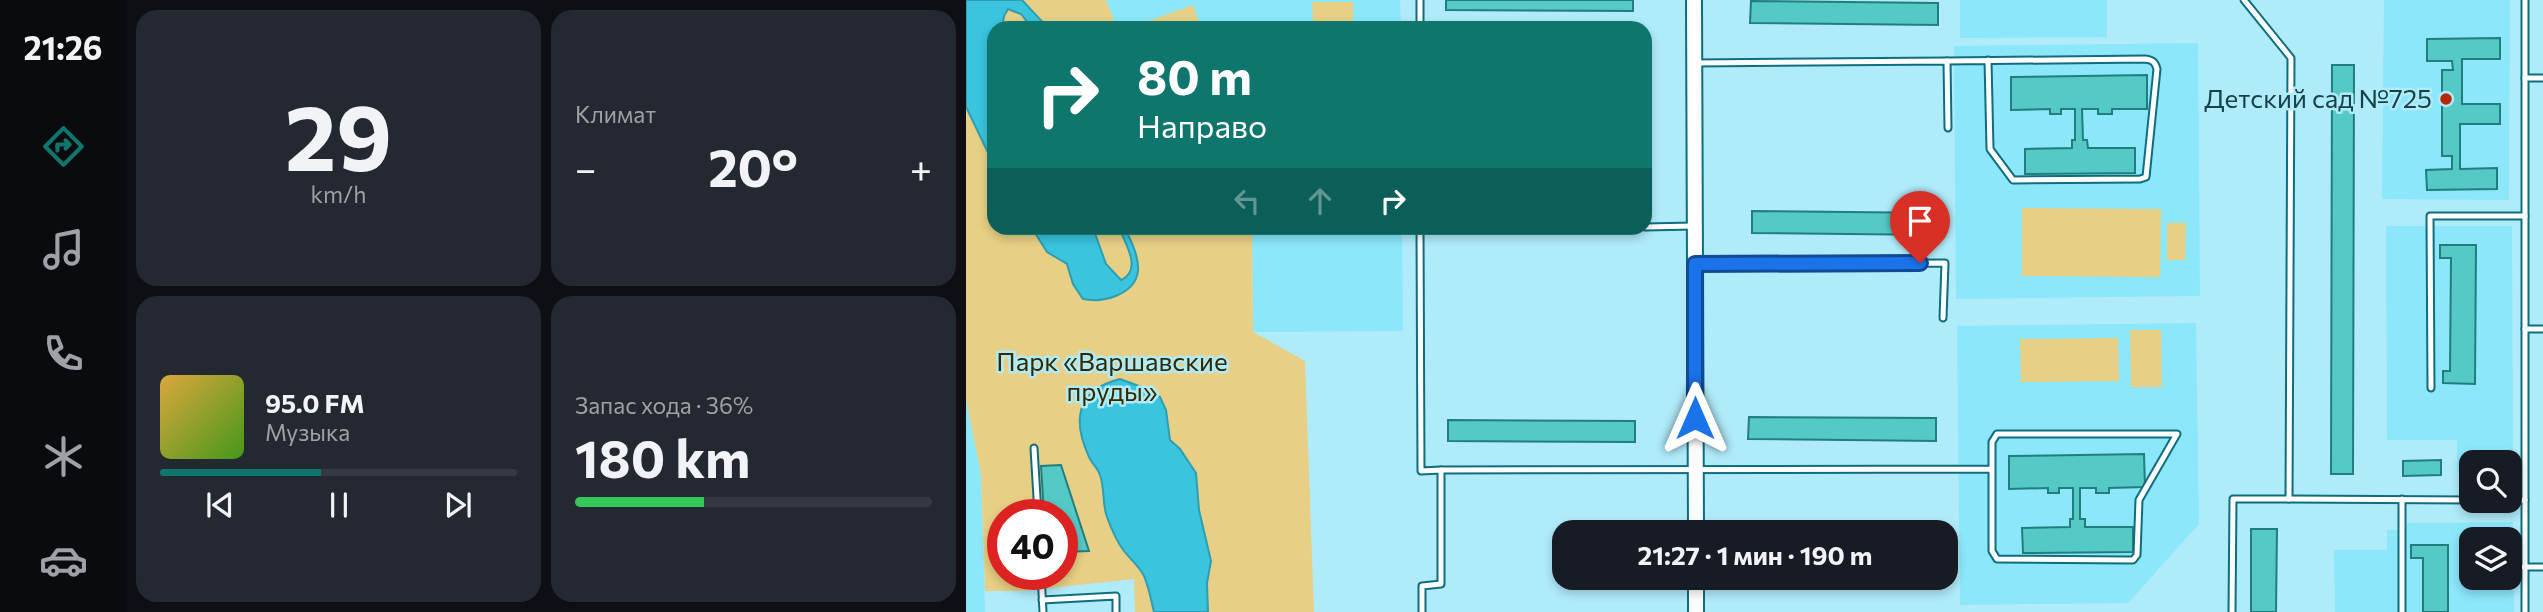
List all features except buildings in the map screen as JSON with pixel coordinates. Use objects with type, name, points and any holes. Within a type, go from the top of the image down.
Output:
[{"type":"street","points":[[1694,0],[1696,520]]},
{"type":"street","points":[[1696,590],[1696,612]]},
{"type":"lane","points":[[1420,0],[1420,21]]},
{"type":"lane","points":[[2244,0],[2291,58],[2289,499]]},
{"type":"lane","points":[[2525,0],[2525,612]]},
{"type":"lane","points":[[1695,63],[1989,60],[2146,59],[2153,61],[2157,69],[2146,177],[2018,181],[2011,178],[1990,149],[1989,60]]},
{"type":"lane","points":[[1947,61],[1948,128]]},
{"type":"lane","points":[[2525,78],[2543,78]]},
{"type":"lane","points":[[2431,388],[2430,216],[2525,216]]},
{"type":"lane","points":[[1652,227],[1695,226]]},
{"type":"lane","points":[[1420,235],[1421,471],[1992,469]]},
{"type":"lane","points":[[1695,264],[1945,263],[1943,318]]},
{"type":"lane","points":[[2525,329],[2543,329]]},
{"type":"lane","points":[[1997,434],[2177,434],[2139,500],[2137,555],[2133,560],[1997,559],[1992,551],[1992,469],[1992,442],[1997,434]]},
{"type":"lane","points":[[1034,448],[1037,499]]},
{"type":"lane","points":[[1422,612],[1422,586],[1441,584],[1441,470]]},
{"type":"lane","points":[[2232,612],[2233,499],[2459,500]]},
{"type":"lane","points":[[2402,499],[2402,612]]},
{"type":"lane","points":[[2524,567],[2543,567]]},
{"type":"lane","points":[[1042,590],[1043,612]]},
{"type":"lane","points":[[1042,600],[1116,596],[1116,612]]},
{"type":"shaded area","points":[[966,0],[1022,0],[1042,21],[1026,21],[1021,14],[1008,9],[1003,21],[987,21],[987,150],[966,107]]},
{"type":"shaded area","points":[[1106,0],[1400,0],[1401,21],[1114,21]]},
{"type":"shaded area","points":[[1960,0],[2107,0],[2107,37],[1960,38]]},
{"type":"shaded area","name":"Детский сад №725","points":[[2384,0],[2510,0],[2509,200],[2382,199]]},
{"type":"shaded area","points":[[2198,43],[2200,296],[1956,299],[1954,46]]},
{"type":"shaded area","points":[[2386,226],[2512,226],[2513,450],[2459,450],[2457,472],[2457,440],[2387,440]]},
{"type":"shaded area","points":[[1036,235],[1096,235],[1106,264],[1121,280],[1131,270],[1132,263],[1122,235],[1128,235],[1137,260],[1136,279],[1117,296],[1100,300],[1083,299],[1073,284],[1067,264],[1047,252]]},
{"type":"shaded area","points":[[1252,235],[1402,235],[1403,331],[1253,332]]},
{"type":"shaded area","points":[[2196,323],[2199,524],[2128,603],[1960,605],[1957,326]]},
{"type":"shaded area","points":[[1120,379],[1160,397],[1166,410],[1170,440],[1180,449],[1196,473],[1199,510],[1211,561],[1207,583],[1208,612],[1154,612],[1144,576],[1114,535],[1105,507],[1102,480],[1084,443],[1080,419],[1086,399],[1094,391]]},
{"type":"shaded area","points":[[966,400],[981,474],[985,612],[966,612]]},
{"type":"shaded area","points":[[2513,522],[2513,527],[2459,527],[2459,590],[2514,590],[2514,612],[2335,612],[2334,550],[2387,550],[2387,530],[2406,529],[2407,523]]},
{"type":"green space","name":"Парк «Варшавские пруды»","points":[[966,0],[1106,0],[1114,21],[987,21],[987,235],[1252,235],[1253,332],[1305,361],[1314,612],[1135,612],[1134,579],[1078,585],[1078,499],[987,499],[987,590],[1032,590],[985,591],[981,474],[966,400]]},
{"type":"green space","points":[[1312,2],[1353,2],[1353,21],[1313,21]]},
{"type":"green space","points":[[1193,5],[1199,21],[1148,21]]},
{"type":"green space","points":[[2022,208],[2161,209],[2160,277],[2022,276]]},
{"type":"green space","points":[[2167,223],[2186,223],[2185,260],[2167,260]]},
{"type":"green space","points":[[2130,330],[2161,330],[2162,387],[2131,387]]},
{"type":"green space","points":[[2118,338],[2119,381],[2021,382],[2020,339]]},
{"type":"place","name":"Детский сад №725","points":[[2446,99]]},
{"type":"route","points":[[1695,418],[1695,264],[1920,263]]}]
